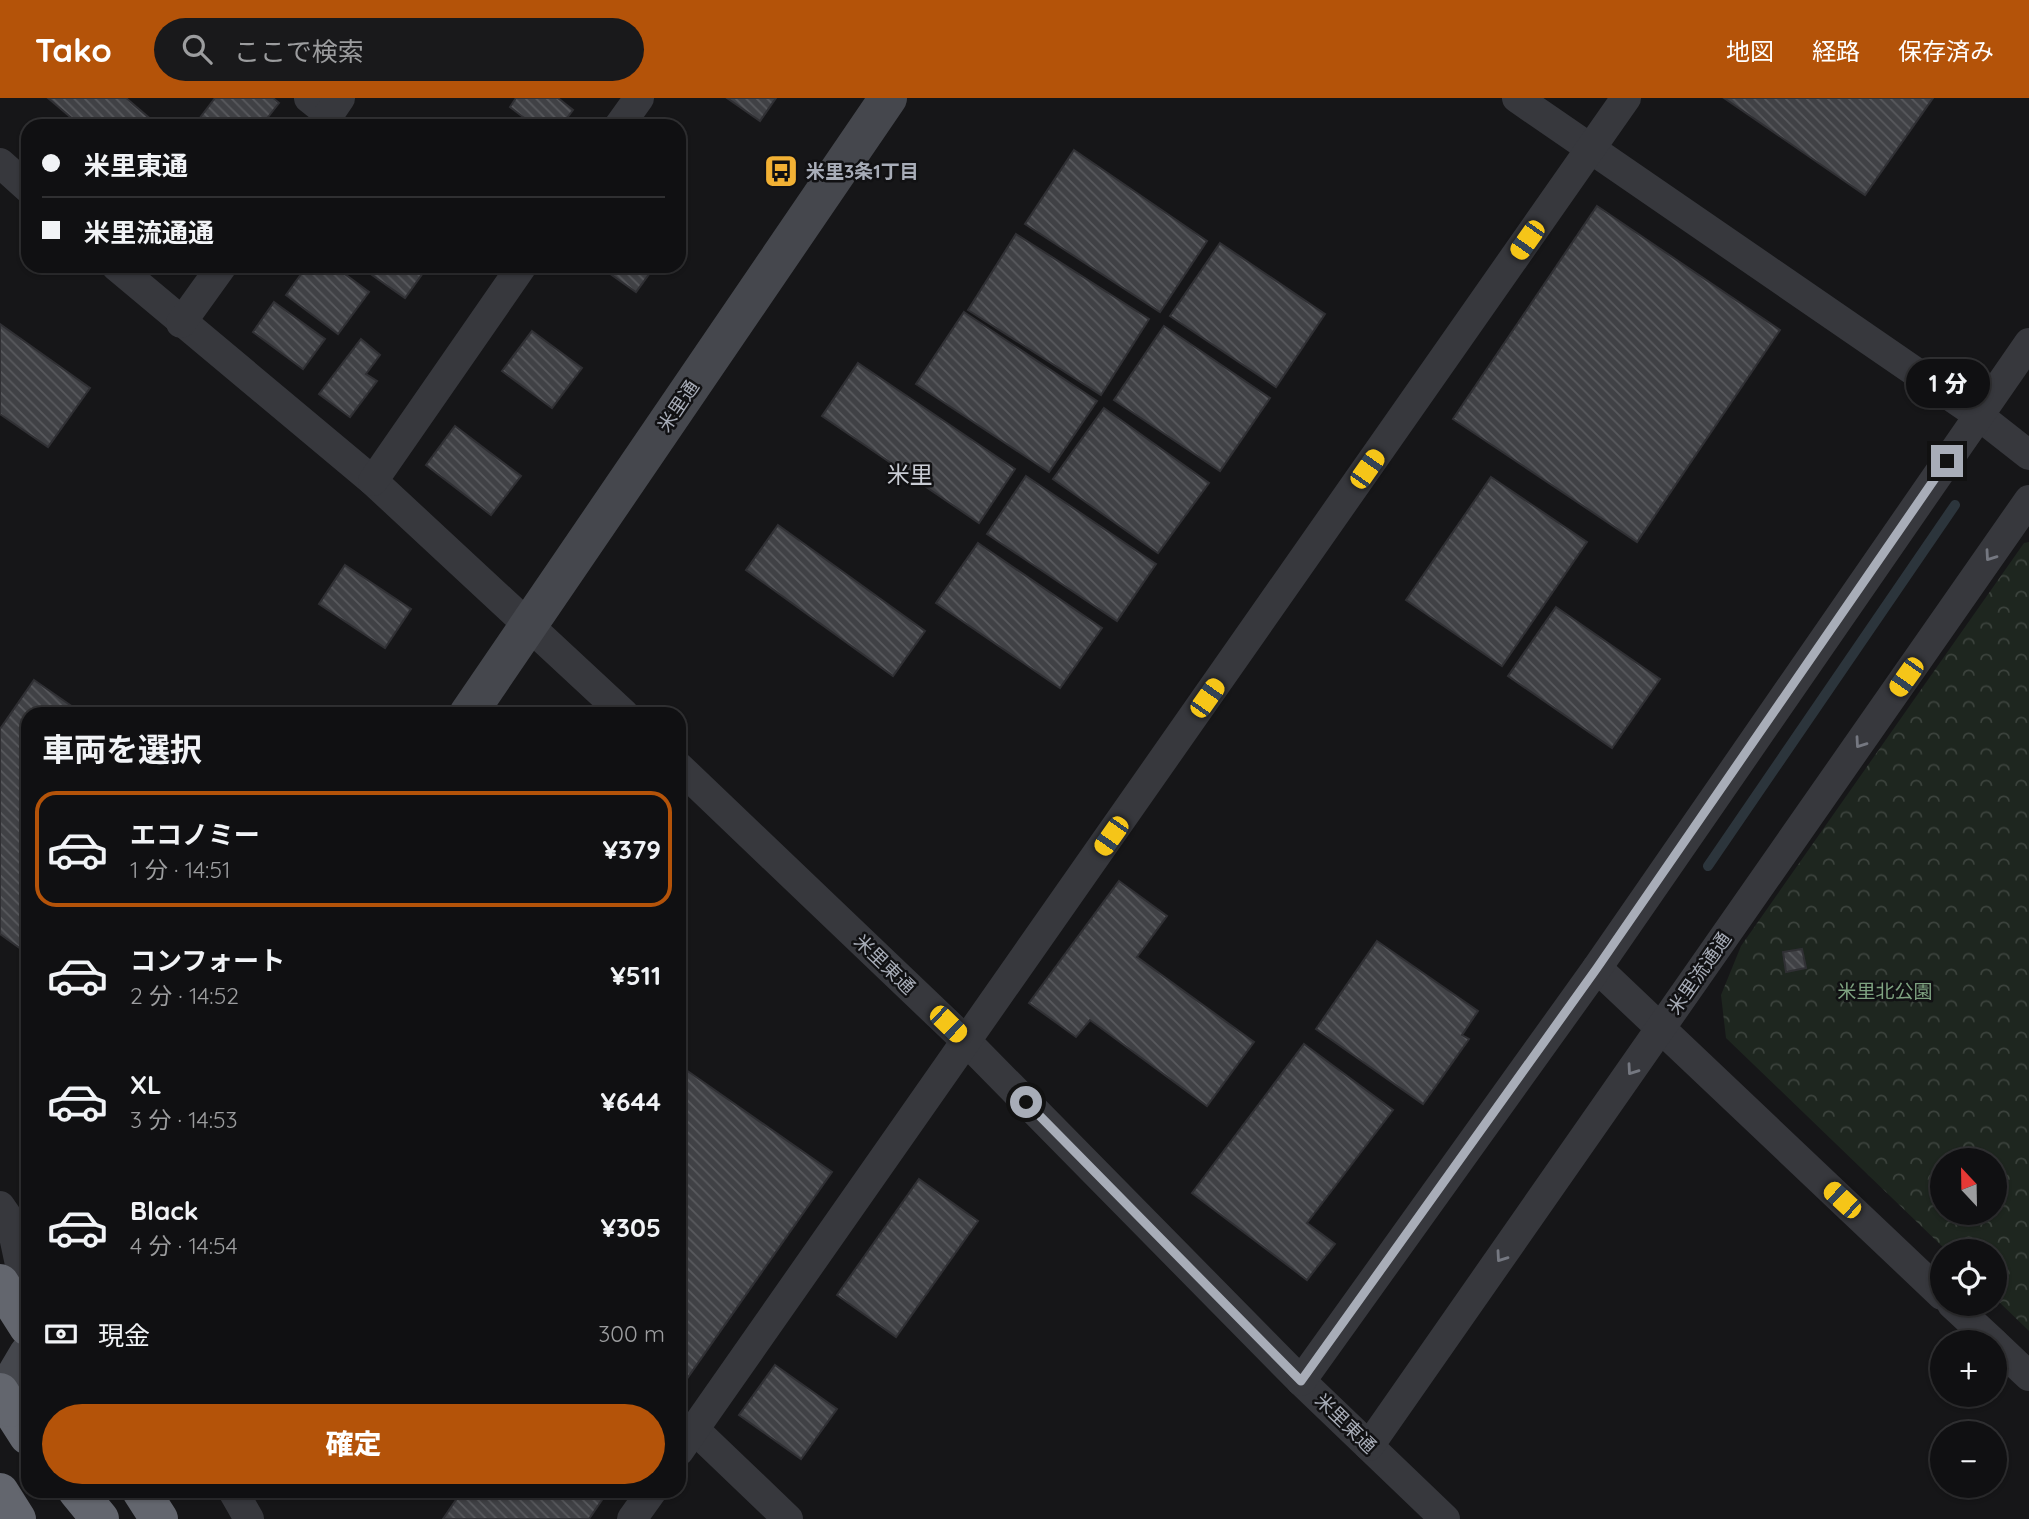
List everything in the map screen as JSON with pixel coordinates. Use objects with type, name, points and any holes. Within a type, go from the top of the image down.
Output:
[{"type":"highway","points":[[0,1283],[21,1316]]},
{"type":"highway","points":[[0,1492],[17,1519]]},
{"type":"highway","points":[[67,1498],[80,1519]]},
{"type":"highway","points":[[83,1498],[100,1519]]},
{"type":"highway","points":[[146,1498],[159,1519]]},
{"type":"street","points":[[624,119],[639,98]]},
{"type":"street","name":"米里通","points":[[473,707],[888,98]]},
{"type":"street","points":[[1517,98],[1978,415],[2029,455]]},
{"type":"street","points":[[788,1519],[687,1440],[1626,98]]},
{"type":"street","points":[[0,163],[21,182]]},
{"type":"street","points":[[124,273],[373,481],[617,707]]},
{"type":"street","points":[[181,323],[217,273]]},
{"type":"street","points":[[373,481],[517,273]]},
{"type":"street","points":[[1301,1381],[1597,968],[2029,343]]},
{"type":"street","name":"米里流通通","points":[[1369,1446],[2029,500]]},
{"type":"street","name":"米里東通","points":[[686,774],[967,1042],[1301,1381],[1445,1519]]},
{"type":"street","points":[[1597,968],[1930,1284]]},
{"type":"street","points":[[0,1206],[10,1222],[21,1271]]},
{"type":"street","points":[[1965,1316],[1980,1330]]},
{"type":"street","points":[[2007,1355],[2029,1376]]},
{"type":"street","points":[[13,1414],[21,1382]]},
{"type":"street","points":[[237,1498],[249,1519]]},
{"type":"street","points":[[632,1519],[647,1498]]},
{"type":"green space","name":"米里北公園","points":[[2029,542],[2029,1331],[2007,1310],[2007,1239],[1935,1239],[1726,1038],[1721,995],[1741,946],[2024,543]]},
{"type":"building","points":[[48,98],[126,98],[150,119],[73,119]]},
{"type":"building","points":[[215,98],[273,98],[279,103],[266,119],[199,119]]},
{"type":"building","points":[[516,98],[558,98],[573,110],[566,119],[526,119],[510,107]]},
{"type":"building","points":[[727,98],[776,98],[760,121]]},
{"type":"building","points":[[1724,98],[1933,98],[1865,195]]},
{"type":"building","points":[[1074,150],[1207,241],[1160,312],[1025,224]]},
{"type":"building","points":[[1597,206],[1780,330],[1637,542],[1453,419]]},
{"type":"building","points":[[1016,234],[1149,319],[1101,395],[968,310]]},
{"type":"building","points":[[1220,243],[1325,314],[1276,387],[1170,316]]},
{"type":"building","points":[[302,273],[343,273],[369,292],[338,334],[286,295]]},
{"type":"building","points":[[373,273],[423,273],[405,298],[372,275]]},
{"type":"building","points":[[609,273],[650,273],[636,292]]},
{"type":"building","points":[[274,302],[325,339],[303,369],[253,332]]},
{"type":"building","points":[[964,312],[1097,401],[1049,472],[916,384]]},
{"type":"building","points":[[0,324],[90,388],[48,447],[0,414]]},
{"type":"building","points":[[1164,326],[1270,398],[1220,471],[1114,400]]},
{"type":"building","points":[[532,331],[582,368],[552,408],[502,371]]},
{"type":"building","points":[[361,339],[380,355],[366,374],[377,381],[350,417],[319,394]]},
{"type":"building","points":[[858,363],[1015,469],[979,523],[822,416]]},
{"type":"building","points":[[1104,408],[1209,483],[1158,553],[1053,479]]},
{"type":"building","points":[[455,426],[521,476],[491,515],[426,465]]},
{"type":"building","points":[[1026,476],[1156,564],[1117,621],[987,534]]},
{"type":"building","points":[[1491,477],[1587,542],[1502,666],[1406,600]]},
{"type":"building","points":[[778,525],[925,631],[893,676],[746,570]]},
{"type":"building","points":[[978,543],[1102,628],[1060,688],[936,603]]},
{"type":"building","points":[[345,565],[411,609],[385,648],[319,604]]},
{"type":"building","points":[[1556,607],[1660,679],[1612,748],[1508,676]]},
{"type":"building","points":[[34,680],[73,707],[21,707],[21,949],[0,934],[0,729]]},
{"type":"building","points":[[1119,881],[1167,916],[1137,957],[1254,1042],[1207,1106],[1090,1020],[1076,1037],[1029,1003]]},
{"type":"building","points":[[1377,941],[1478,1011],[1462,1035],[1469,1039],[1423,1104],[1316,1029]]},
{"type":"building","points":[[1802,949],[1806,968],[1786,972],[1783,952]]},
{"type":"building","points":[[1304,1044],[1393,1110],[1307,1223],[1335,1244],[1307,1280],[1192,1193]]},
{"type":"building","points":[[686,1070],[832,1172],[686,1380]]},
{"type":"building","points":[[919,1179],[978,1221],[896,1337],[837,1295]]},
{"type":"building","points":[[775,1365],[837,1409],[801,1459],[739,1415]]},
{"type":"building","points":[[457,1498],[603,1498],[589,1519],[443,1519]]},
{"type":"waterway","points":[[1708,866],[1955,505]]},
{"type":"place","name":"米里3条1丁目","points":[[781,171]]},
{"type":"district","name":"米里","points":[[910,474]]},
{"type":"route","points":[[1026,1102],[1301,1381],[1597,968],[1947,461]]}]
